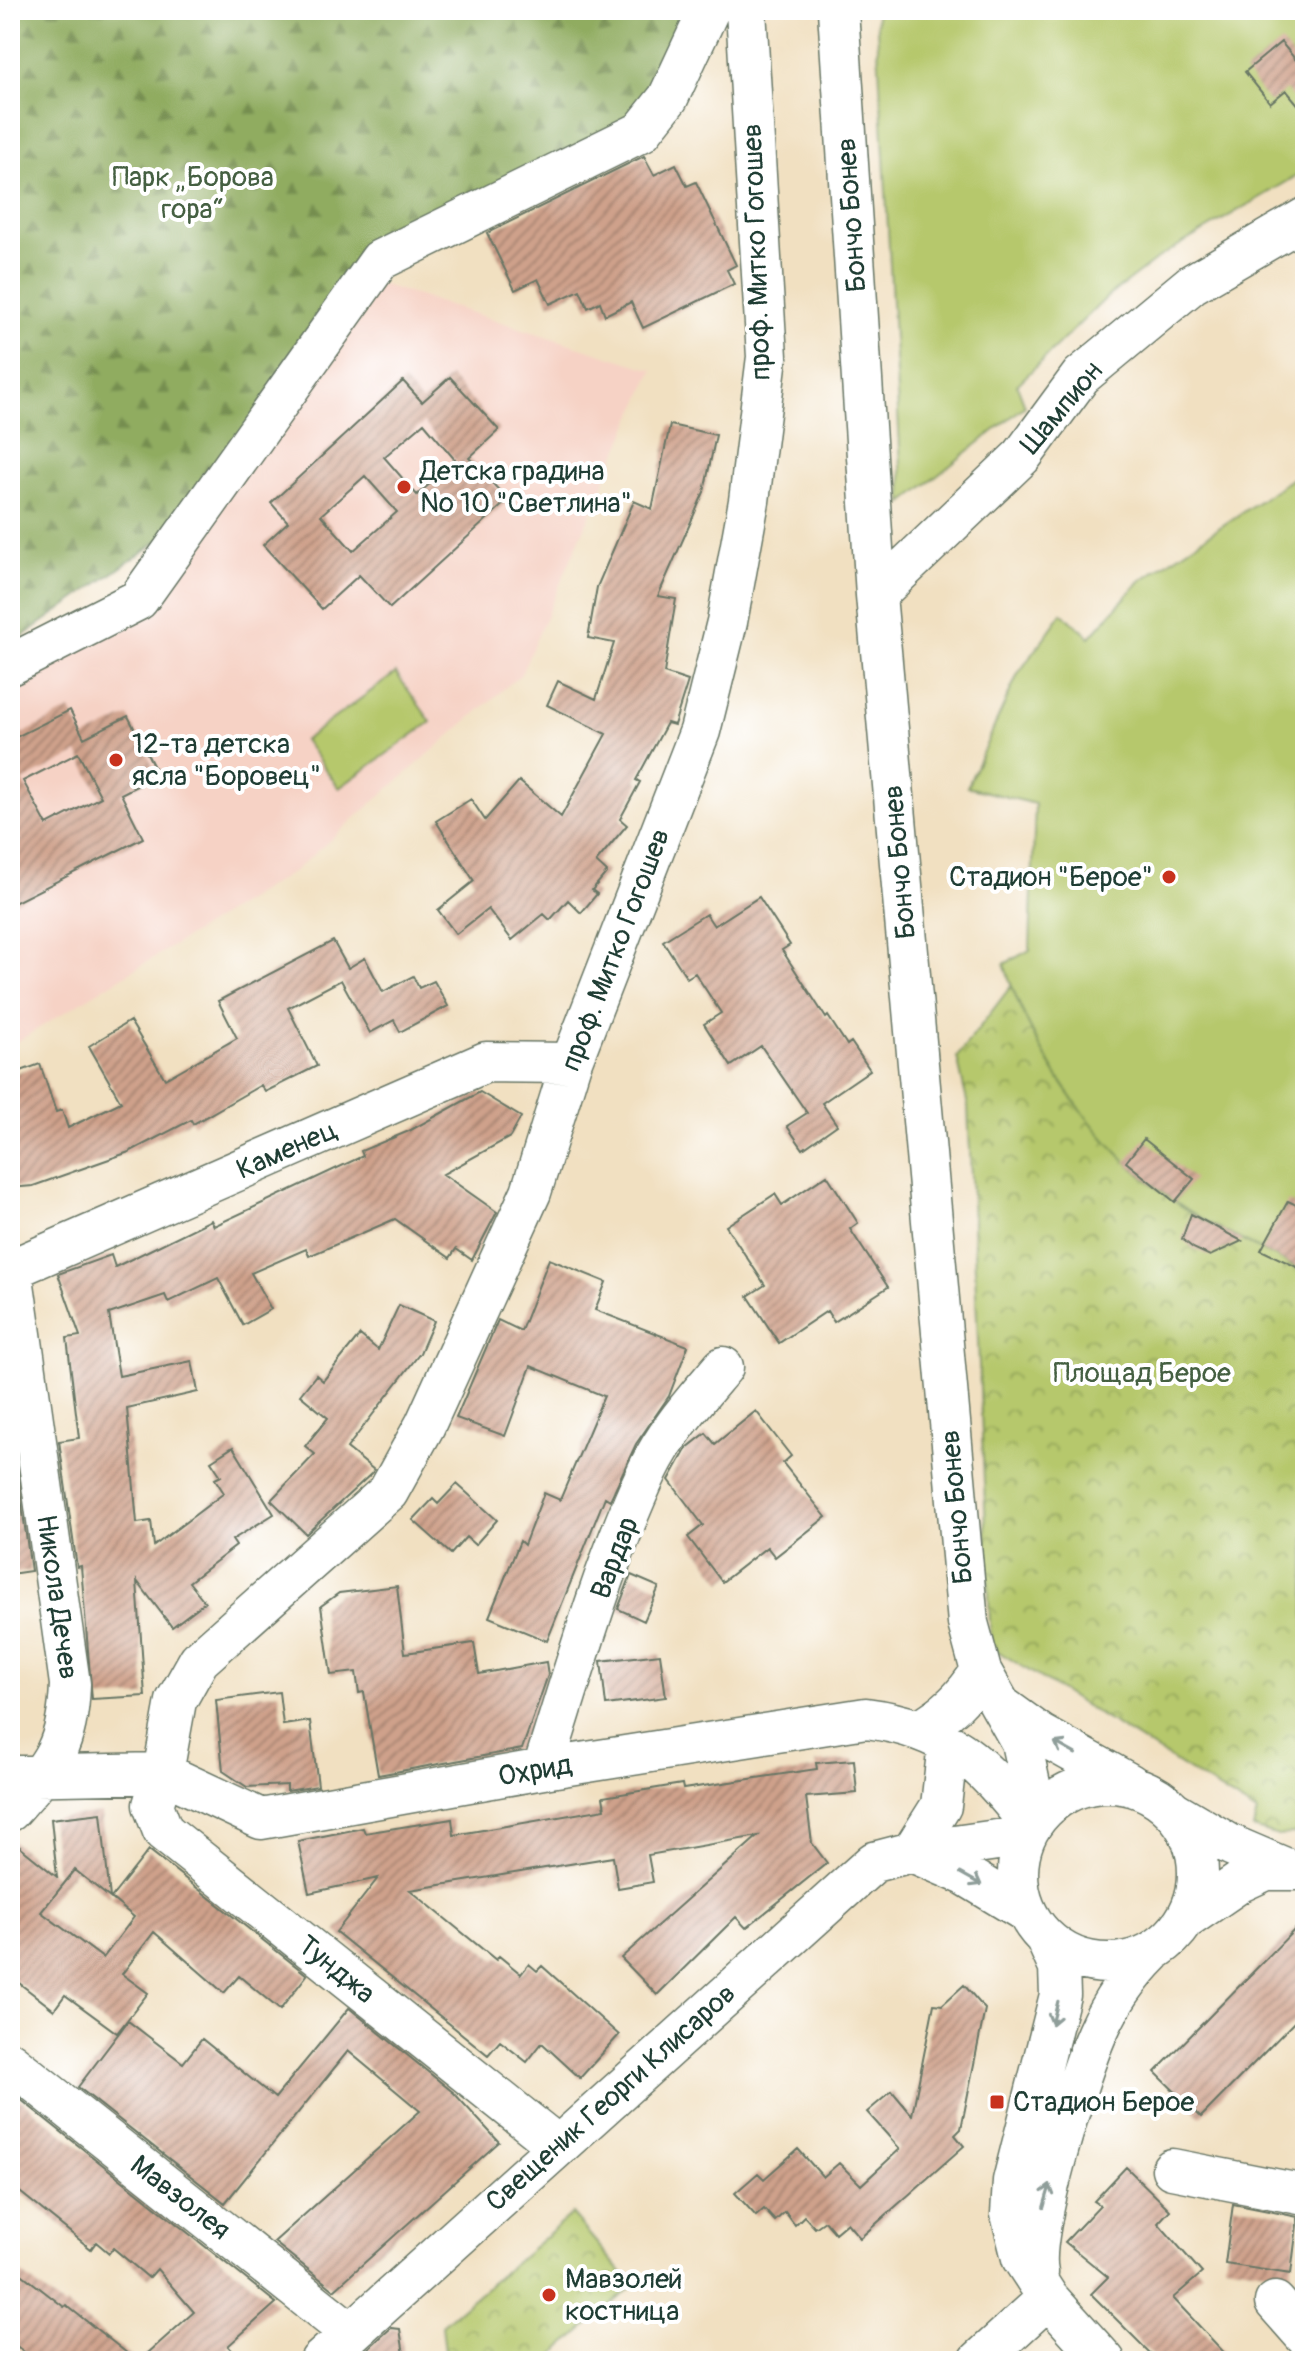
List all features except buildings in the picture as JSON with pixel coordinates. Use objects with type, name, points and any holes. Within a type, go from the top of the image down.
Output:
[{"type":"street","points":[[10,665],[138,600],[380,260],[447,224],[641,132],[668,98],[709,10]]},
{"type":"street","name":"проф. Митко Гогошев","points":[[163,1773],[176,1701],[199,1660],[388,1492],[425,1425],[531,1192],[571,1063],[700,731],[727,622],[749,501],[767,357],[746,10]]},
{"type":"street","name":"Бончо Бонев","points":[[838,10],[876,595],[968,1623],[981,1671],[1021,1742],[1031,1826]]},
{"type":"street","name":"Шампион","points":[[876,595],[1022,456],[1081,376],[1192,284],[1305,218]]},
{"type":"street","name":"Каменец","points":[[11,1270],[486,1062],[571,1063]]},
{"type":"street","name":"Никола Дечев","points":[[10,1811],[25,1776],[60,1750],[69,1720],[70,1684],[11,1270]]},
{"type":"street","name":"Вардар","points":[[543,1769],[582,1643],[649,1469],[687,1410],[723,1367]]},
{"type":"street","points":[[981,1671],[966,1694],[946,1715],[933,1737],[941,1806],[912,1852],[965,1875],[1036,1925],[1070,1955],[1097,1963],[1126,1962],[1153,1952]]},
{"type":"street","name":"Бончо Бонев","points":[[1001,1705],[1040,1734],[1133,1786]]},
{"type":"street","name":"Охрид","points":[[25,1776],[163,1773],[261,1819],[543,1769],[866,1718],[904,1723],[979,1764],[1031,1826]]},
{"type":"street","name":"Тунджа","points":[[163,1773],[153,1805],[163,1831],[558,2146]]},
{"type":"street","points":[[1105,2361],[1048,2298],[1022,2258],[1010,2205],[1060,1995],[1059,1968],[1036,1925],[1017,1874],[1031,1826],[1064,1793],[1081,1786],[1098,1783],[1133,1786],[1156,1796],[1231,1845],[1295,1869]]},
{"type":"street","points":[[1048,2298],[1037,2267],[1038,2231],[1086,2063],[1106,2016],[1153,1952],[1171,1938],[1186,1919],[1196,1896],[1198,1866],[1191,1837],[1175,1811]]},
{"type":"street","name":"Свещеник Георги Клисаров","points":[[320,2361],[874,1862],[1031,1826]]},
{"type":"street","points":[[1186,1919],[1240,1882],[1266,1870],[1295,1869]]},
{"type":"street","name":"Мавзолея","points":[[10,2062],[351,2333]]},
{"type":"street","points":[[1172,2169],[1305,2195]]},
{"type":"street","points":[[979,2361],[1048,2298]]},
{"type":"street","points":[[1275,2302],[1305,2336]]},
{"type":"shaded area","name":"Детска градина № 10 \"Светлина\"","points":[[355,276],[653,370],[521,674],[293,872],[10,1046],[10,649],[122,604]]},
{"type":"green space","name":"Парк „Борова гора“","points":[[10,10],[704,10],[621,133],[385,238],[191,518],[10,645]]},
{"type":"green space","points":[[876,10],[1305,10],[1305,171],[1161,256],[1107,297],[1017,385],[1025,406],[903,503]]},
{"type":"green space","name":"Стадион \"Берое\"","points":[[1305,470],[1305,1271],[1223,1231],[1176,1202],[1120,1155],[1072,1097],[1032,1032],[1004,964],[1030,950],[1035,804],[967,787],[1018,674],[1062,613],[1090,637],[1140,581]]},
{"type":"green space","points":[[396,673],[431,722],[339,788],[304,740]]},
{"type":"green space","name":"Площад Берое","points":[[1011,986],[1061,1076],[1100,1131],[1123,1156],[1148,1180],[1191,1212],[1222,1231],[1305,1271],[1305,1832],[1278,1836],[1253,1828],[1257,1813],[991,1647],[968,1106],[957,1057]]},
{"type":"green space","name":"Мавзолей костница","points":[[572,2214],[633,2286],[546,2361],[446,2361],[442,2325]]},
{"type":"place","name":"Детска градина № 10 \"Светлина\"","points":[[404,487]]},
{"type":"place","name":"12-та детска ясла \"Боровец\"","points":[[116,760]]},
{"type":"place","name":"Стадион \"Берое\"","points":[[1169,877]]},
{"type":"place","name":"Стадион Берое","points":[[997,2102]]},
{"type":"place","name":"Мавзолей костница","points":[[549,2295]]}]
